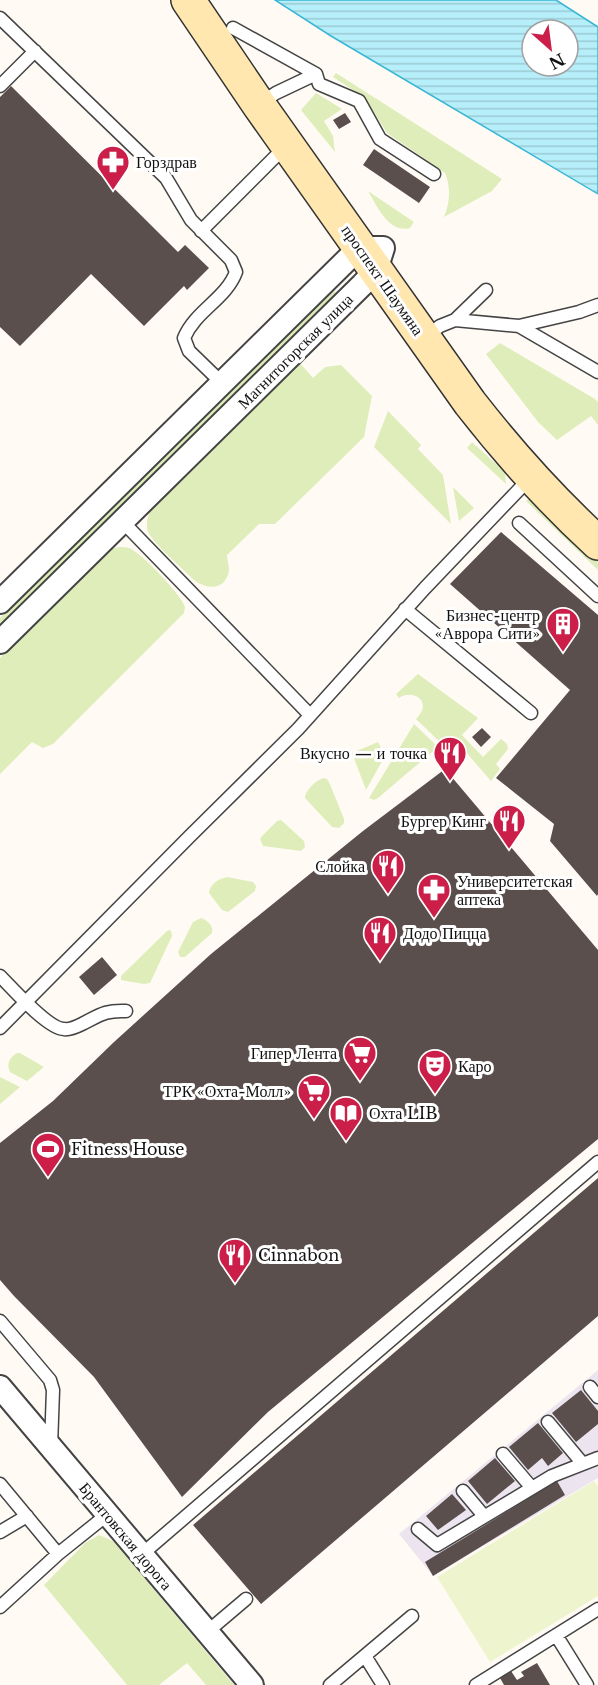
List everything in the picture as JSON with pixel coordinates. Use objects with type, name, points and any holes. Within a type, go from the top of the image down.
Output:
[{"type":"street","name":"проспект Шаумяна","points":[[189,0],[267,99],[373,255]]},
{"type":"street","name":"проспект Шаумяна","points":[[213,0],[232,28],[288,144],[373,255],[440,328],[549,464],[598,514]]},
{"type":"street","name":"Магнитогорская улица","points":[[0,603],[222,383],[373,255]]},
{"type":"street","name":"Магнитогорская улица","points":[[0,642],[122,521],[373,255]]},
{"type":"street","name":"проспект Шаумяна","points":[[440,328],[493,432],[531,477],[598,543]]},
{"type":"street","name":"Брантовская дорога","points":[[0,1387],[252,1685]]},
{"type":"lane","points":[[0,18],[166,178],[191,220],[231,260],[236,272],[232,284],[189,327],[184,338],[189,351],[222,383]]},
{"type":"lane","points":[[232,28],[316,74],[318,84],[359,101],[381,139],[434,174]]},
{"type":"lane","points":[[0,86],[35,51]]},
{"type":"lane","points":[[267,99],[316,74]]},
{"type":"lane","points":[[201,231],[288,144]]},
{"type":"lane","points":[[440,328],[486,290]]},
{"type":"lane","points":[[440,328],[519,326],[579,312],[598,305]]},
{"type":"lane","points":[[519,326],[598,372]]},
{"type":"lane","points":[[0,1028],[298,729],[405,609],[531,477]]},
{"type":"lane","points":[[122,521],[310,715]]},
{"type":"lane","points":[[519,523],[598,596]]},
{"type":"lane","points":[[405,609],[531,713]]},
{"type":"lane","points":[[0,976],[50,1024],[64,1029],[80,1025],[112,1010],[126,1011]]},
{"type":"lane","points":[[141,1554],[598,1162]]},
{"type":"lane","points":[[0,1321],[50,1380],[53,1390],[51,1448]]},
{"type":"lane","points":[[548,1422],[583,1464]]},
{"type":"lane","points":[[503,1454],[532,1488]]},
{"type":"lane","points":[[418,1529],[436,1545],[552,1476],[598,1458]]},
{"type":"lane","points":[[0,1484],[58,1554]]},
{"type":"lane","points":[[463,1491],[484,1516]]},
{"type":"lane","points":[[0,1607],[58,1554],[108,1514]]},
{"type":"lane","points":[[0,1532],[27,1516]]},
{"type":"lane","points":[[207,1632],[246,1599]]},
{"type":"lane","points":[[476,1685],[598,1609]]},
{"type":"lane","points":[[330,1685],[412,1616]]},
{"type":"lane","points":[[556,1635],[587,1685]]},
{"type":"lane","points":[[365,1656],[383,1685]]},
{"type":"shaded area","points":[[598,1370],[598,1478],[433,1576],[399,1534]]},
{"type":"green space","points":[[336,73],[502,179],[492,191],[444,217],[449,195],[445,173],[387,133],[365,98],[333,77]]},
{"type":"green space","points":[[316,93],[342,109],[324,121],[333,136],[335,152],[301,110]]},
{"type":"green space","points":[[368,191],[414,222],[410,228],[403,229],[390,223]]},
{"type":"green space","points":[[332,289],[337,294],[0,627],[0,618]]},
{"type":"green space","points":[[500,343],[595,399],[598,402],[598,425],[591,416],[557,440],[538,422],[486,354]]},
{"type":"green space","points":[[299,362],[313,378],[325,367],[341,365],[372,396],[364,437],[275,524],[259,524],[227,555],[229,570],[221,585],[211,587],[200,584],[151,537],[147,526],[151,508]]},
{"type":"green space","points":[[388,411],[421,445],[418,449],[443,475],[451,524],[374,447]]},
{"type":"green space","points":[[472,442],[505,472],[506,484],[467,448]]},
{"type":"green space","points":[[453,487],[474,508],[459,521]]},
{"type":"green space","points":[[532,495],[598,559],[598,570],[526,501]]},
{"type":"green space","points":[[119,547],[135,551],[151,565],[182,601],[185,607],[184,613],[53,744],[43,748],[32,742],[0,774],[0,658],[109,549]]},
{"type":"green space","points":[[418,674],[478,718],[462,735],[483,757],[501,739],[507,744],[508,749],[496,764],[500,769],[491,781],[452,736],[442,744],[416,719],[423,708],[420,699],[410,695],[399,698],[396,694]]},
{"type":"green space","points":[[414,724],[438,747],[378,798],[374,800],[369,798]]},
{"type":"green space","points":[[378,742],[385,756],[366,790],[352,753]]},
{"type":"green space","points":[[323,778],[329,782],[344,819],[344,823],[339,828],[332,827],[305,798],[311,786]]},
{"type":"green space","points":[[281,820],[304,841],[305,847],[301,851],[263,846],[260,839],[262,836],[277,821]]},
{"type":"green space","points":[[227,877],[253,882],[256,886],[255,891],[228,912],[222,910],[209,893],[215,882]]},
{"type":"green space","points":[[201,918],[210,924],[212,933],[185,957],[180,957],[178,952],[193,922]]},
{"type":"green space","points":[[169,930],[172,936],[150,983],[121,980],[121,976]]},
{"type":"green space","points":[[17,1053],[44,1067],[27,1081],[10,1072],[9,1061]]},
{"type":"green space","points":[[0,1077],[20,1087],[0,1104]]},
{"type":"green space","points":[[594,1481],[598,1486],[598,1596],[490,1662],[437,1577]]},
{"type":"green space","points":[[99,1535],[113,1541],[234,1685],[206,1685],[187,1663],[159,1685],[127,1685],[44,1585],[85,1543]]},
{"type":"water","points":[[275,0],[556,0],[598,27],[598,194],[331,36]]},
{"type":"building","points":[[11,86],[178,252],[185,245],[209,268],[187,290],[184,286],[144,326],[91,274],[20,346],[0,327],[0,97]]},
{"type":"building","points":[[345,113],[351,122],[339,129],[333,120]]},
{"type":"building","points":[[374,149],[430,187],[419,203],[363,165]]},
{"type":"building","name":"Бизнес-центр «Аврора Сити»","points":[[501,532],[598,615],[597,896],[550,841],[554,824],[496,778],[570,690],[450,584]]},
{"type":"building","points":[[482,728],[491,737],[481,747],[472,737]]},
{"type":"building","name":"ТРК «Охта-Молл»","points":[[445,769],[598,950],[598,1139],[268,1412],[182,1497],[94,1377],[0,1280],[0,1143],[53,1101],[211,954],[363,831]]},
{"type":"building","points":[[102,957],[117,975],[94,995],[79,977]]},
{"type":"building","points":[[598,1178],[598,1316],[261,1604],[193,1525]]},
{"type":"building","points":[[581,1390],[598,1411],[598,1424],[576,1442],[552,1413]]},
{"type":"building","points":[[538,1423],[563,1453],[548,1466],[542,1458],[528,1470],[509,1447]]},
{"type":"building","points":[[495,1458],[515,1481],[487,1504],[468,1481]]},
{"type":"building","points":[[557,1481],[565,1495],[433,1576],[425,1562]]},
{"type":"building","points":[[452,1494],[466,1510],[438,1530],[426,1516]]},
{"type":"building","points":[[537,1663],[550,1685],[504,1685],[500,1678],[511,1671],[517,1680],[524,1676],[521,1672]]},
{"type":"place","name":"Горздрав","points":[[113,191]]},
{"type":"place","name":"Бизнес-центр «Аврора Сити»","points":[[563,653]]},
{"type":"place","name":"Вкусно — и точка","points":[[450,782]]},
{"type":"place","name":"Бургер Кинг","points":[[509,850]]},
{"type":"place","name":"Слойка","points":[[388,895]]},
{"type":"place","name":"Университетская аптека","points":[[434,919]]},
{"type":"place","name":"Додо Пицца","points":[[380,962]]},
{"type":"place","name":"Гипер Лента","points":[[360,1082]]},
{"type":"place","name":"Каро","points":[[435,1095]]},
{"type":"place","name":"ТРК «Охта-Молл»","points":[[314,1120]]},
{"type":"place","name":"Охта LIB","points":[[346,1142]]},
{"type":"place","name":"Fitness House","points":[[48,1178]]},
{"type":"place","name":"Cinnabon","points":[[235,1284]]}]
